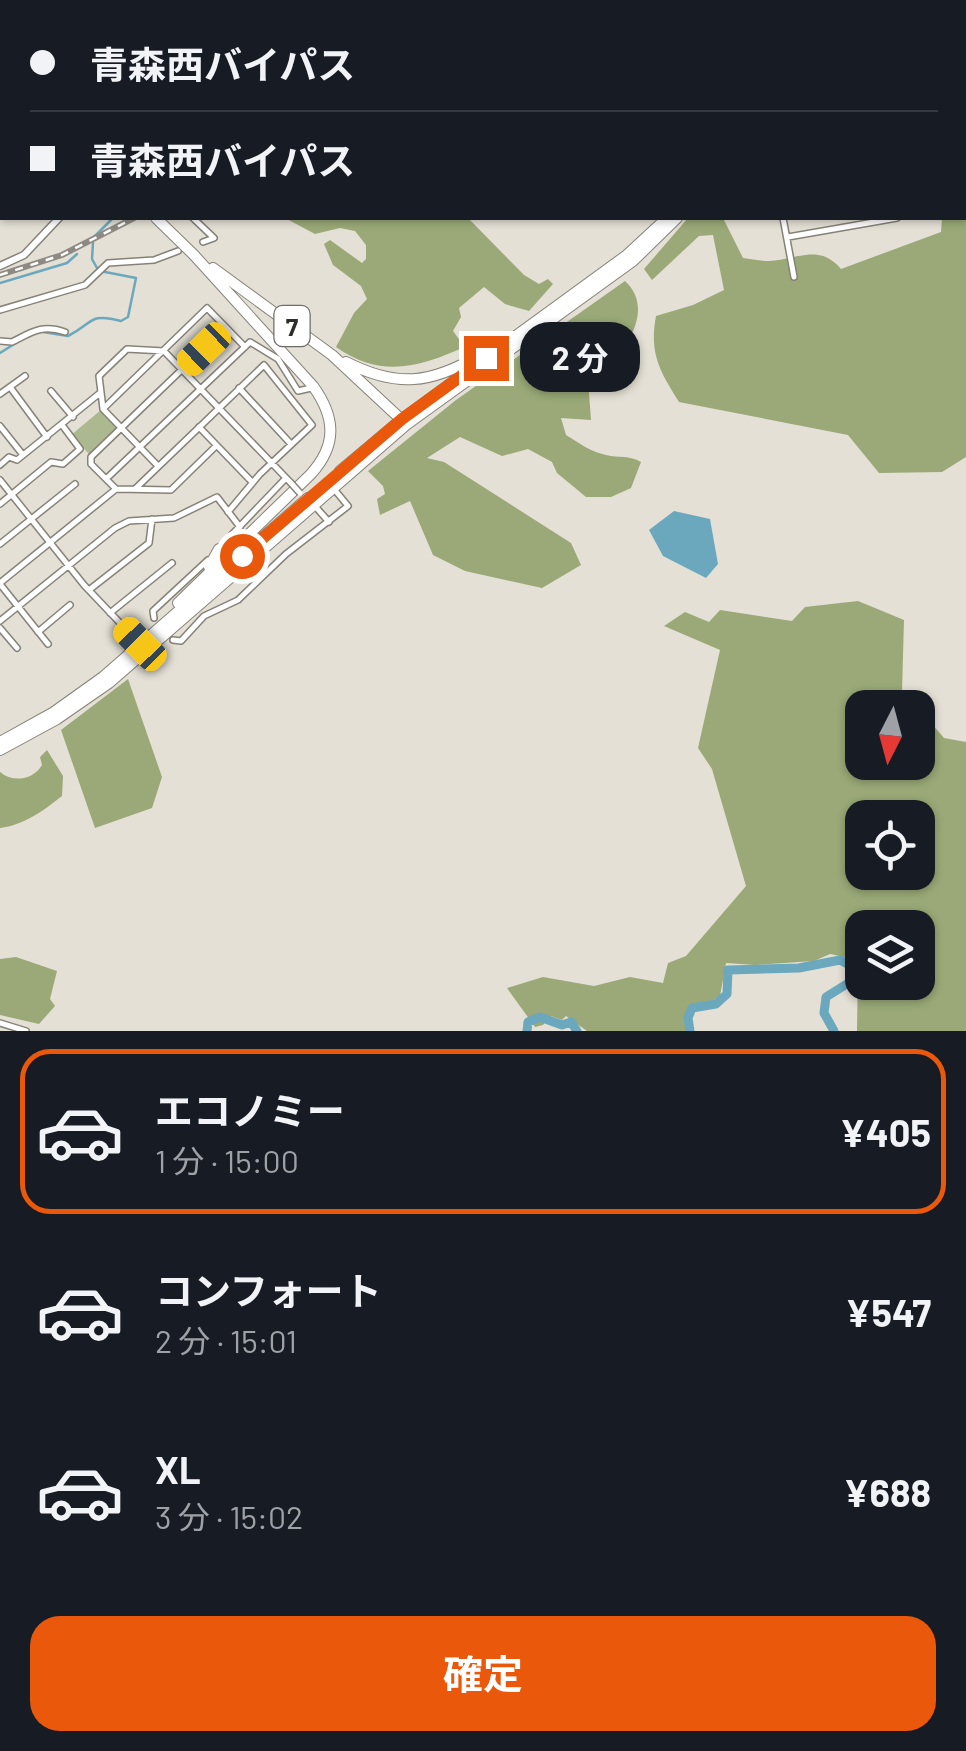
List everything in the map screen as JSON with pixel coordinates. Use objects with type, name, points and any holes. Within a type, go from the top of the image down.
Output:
[{"type":"highway","name":"7","points":[[158,220],[193,254],[332,355],[404,422]]},
{"type":"highway","points":[[0,742],[54,712],[103,677],[307,498],[627,256],[664,220]]},
{"type":"highway","points":[[0,750],[57,719],[109,682],[273,540],[307,498],[332,486],[404,422],[633,261],[675,220]]},
{"type":"highway","points":[[140,644],[310,474],[330,446],[331,423],[326,403],[193,254]]},
{"type":"highway","points":[[332,355],[374,376],[403,381],[429,378],[476,358],[545,317]]},
{"type":"highway","points":[[196,584],[219,549]]},
{"type":"main road","points":[[0,266],[24,254],[57,220]]},
{"type":"street","points":[[195,220],[214,238],[203,242]]},
{"type":"street","points":[[784,220],[794,278]]},
{"type":"street","points":[[788,237],[886,220]]},
{"type":"street","points":[[0,310],[85,285],[108,263],[154,260],[178,251]]},
{"type":"street","points":[[103,409],[207,308],[244,347]]},
{"type":"street","points":[[0,341],[12,342],[42,328],[65,332]]},
{"type":"street","points":[[116,489],[91,464],[91,458],[226,328]]},
{"type":"street","points":[[106,480],[250,342],[278,359],[298,391],[313,386]]},
{"type":"street","points":[[158,466],[103,409],[99,376],[128,350],[164,352],[329,522]]},
{"type":"street","points":[[135,489],[264,365],[312,425],[252,482],[228,512]]},
{"type":"street","points":[[0,394],[25,376]]},
{"type":"street","points":[[10,388],[47,437]]},
{"type":"street","points":[[239,388],[291,444]]},
{"type":"street","points":[[51,391],[73,417]]},
{"type":"street","points":[[0,465],[9,457],[17,460],[100,393]]},
{"type":"street","points":[[0,426],[23,455]]},
{"type":"street","points":[[0,504],[51,462],[63,464],[80,450],[62,426]]},
{"type":"street","points":[[199,428],[252,482]]},
{"type":"street","points":[[48,644],[0,584],[116,489],[171,490],[216,446]]},
{"type":"street","points":[[0,480],[89,590],[140,644]]},
{"type":"street","points":[[154,618],[154,611],[288,480]]},
{"type":"street","points":[[0,544],[74,484]]},
{"type":"street","points":[[174,640],[181,642],[204,616],[238,600],[286,554],[348,506],[332,486]]},
{"type":"street","points":[[16,648],[0,624],[115,528],[129,521],[174,518],[218,497],[240,527]]},
{"type":"street","points":[[89,590],[149,543],[152,519]]},
{"type":"street","points":[[273,540],[286,554]]},
{"type":"street","points":[[110,613],[172,563]]},
{"type":"street","points":[[38,632],[70,605]]},
{"type":"street","points":[[0,1023],[26,1031]]},
{"type":"green space","points":[[289,220],[470,220],[524,275],[539,284],[548,279],[553,284],[529,311],[505,304],[484,287],[459,308],[461,317],[453,331],[461,342],[481,335],[484,338],[428,361],[392,367],[374,365],[336,347],[354,313],[367,299],[361,286],[333,265],[324,244],[330,240],[362,263],[366,259],[366,245],[355,231],[340,228],[315,234]]},
{"type":"green space","points":[[686,220],[724,220],[743,258],[769,261],[816,255],[833,261],[841,269],[941,232],[942,220],[966,220],[966,457],[942,472],[879,473],[848,435],[679,402],[666,381],[654,341],[656,316],[724,290],[713,235],[699,236],[652,280],[644,269]]},
{"type":"green space","points":[[625,281],[638,307],[631,336],[612,362],[588,380],[591,420],[561,418],[566,435],[585,447],[641,462],[631,488],[611,497],[586,497],[557,473],[552,462],[528,449],[502,456],[460,437],[427,458],[444,462],[571,543],[581,565],[542,588],[465,571],[433,555],[410,501],[380,515],[377,499],[385,494],[383,486],[368,471],[456,400]]},
{"type":"green space","points":[[101,410],[117,429],[90,455],[71,435]]},
{"type":"green space","points":[[858,601],[904,620],[902,690],[845,690],[845,780],[935,780],[935,728],[944,738],[966,742],[966,1031],[857,1031],[857,1000],[935,1000],[935,910],[845,910],[845,957],[830,954],[814,961],[726,963],[720,996],[690,1006],[686,1012],[688,1031],[587,1031],[566,1016],[562,1020],[551,1016],[535,1027],[507,988],[543,977],[594,986],[630,977],[663,983],[668,963],[686,956],[746,886],[712,769],[698,748],[720,650],[664,626],[685,612],[709,622],[720,610],[792,621],[805,607]]},
{"type":"green space","points":[[128,679],[162,777],[152,808],[95,828],[61,730]]},
{"type":"green space","points":[[47,750],[63,776],[62,796],[25,821],[0,828],[0,772],[11,778],[28,777],[42,765],[40,757]]},
{"type":"green space","points":[[16,957],[57,971],[50,999],[55,1006],[39,1024],[0,1015],[0,959]]},
{"type":"water","points":[[674,511],[710,519],[718,564],[706,578],[663,556],[649,530]]},
{"type":"waterway","points":[[91,240],[111,220]]},
{"type":"waterway","points":[[93,243],[92,259],[97,268]]},
{"type":"waterway","points":[[0,283],[67,263],[77,254]]},
{"type":"waterway","points":[[43,332],[68,336],[96,319],[121,321],[128,317],[136,278],[100,271]]},
{"type":"waterway","points":[[0,353],[24,338]]},
{"type":"waterway","points":[[690,1031],[688,1018],[692,1008],[716,1004],[727,994],[728,970],[799,968],[840,960],[855,968],[856,974],[826,997],[824,1013],[834,1031]]},
{"type":"waterway","points":[[527,1031],[528,1022],[540,1017],[562,1025],[571,1022],[577,1031]]},
{"type":"railway","points":[[0,275],[62,255],[130,220]]},
{"type":"route","points":[[242,556],[402,419],[486,358]]}]
